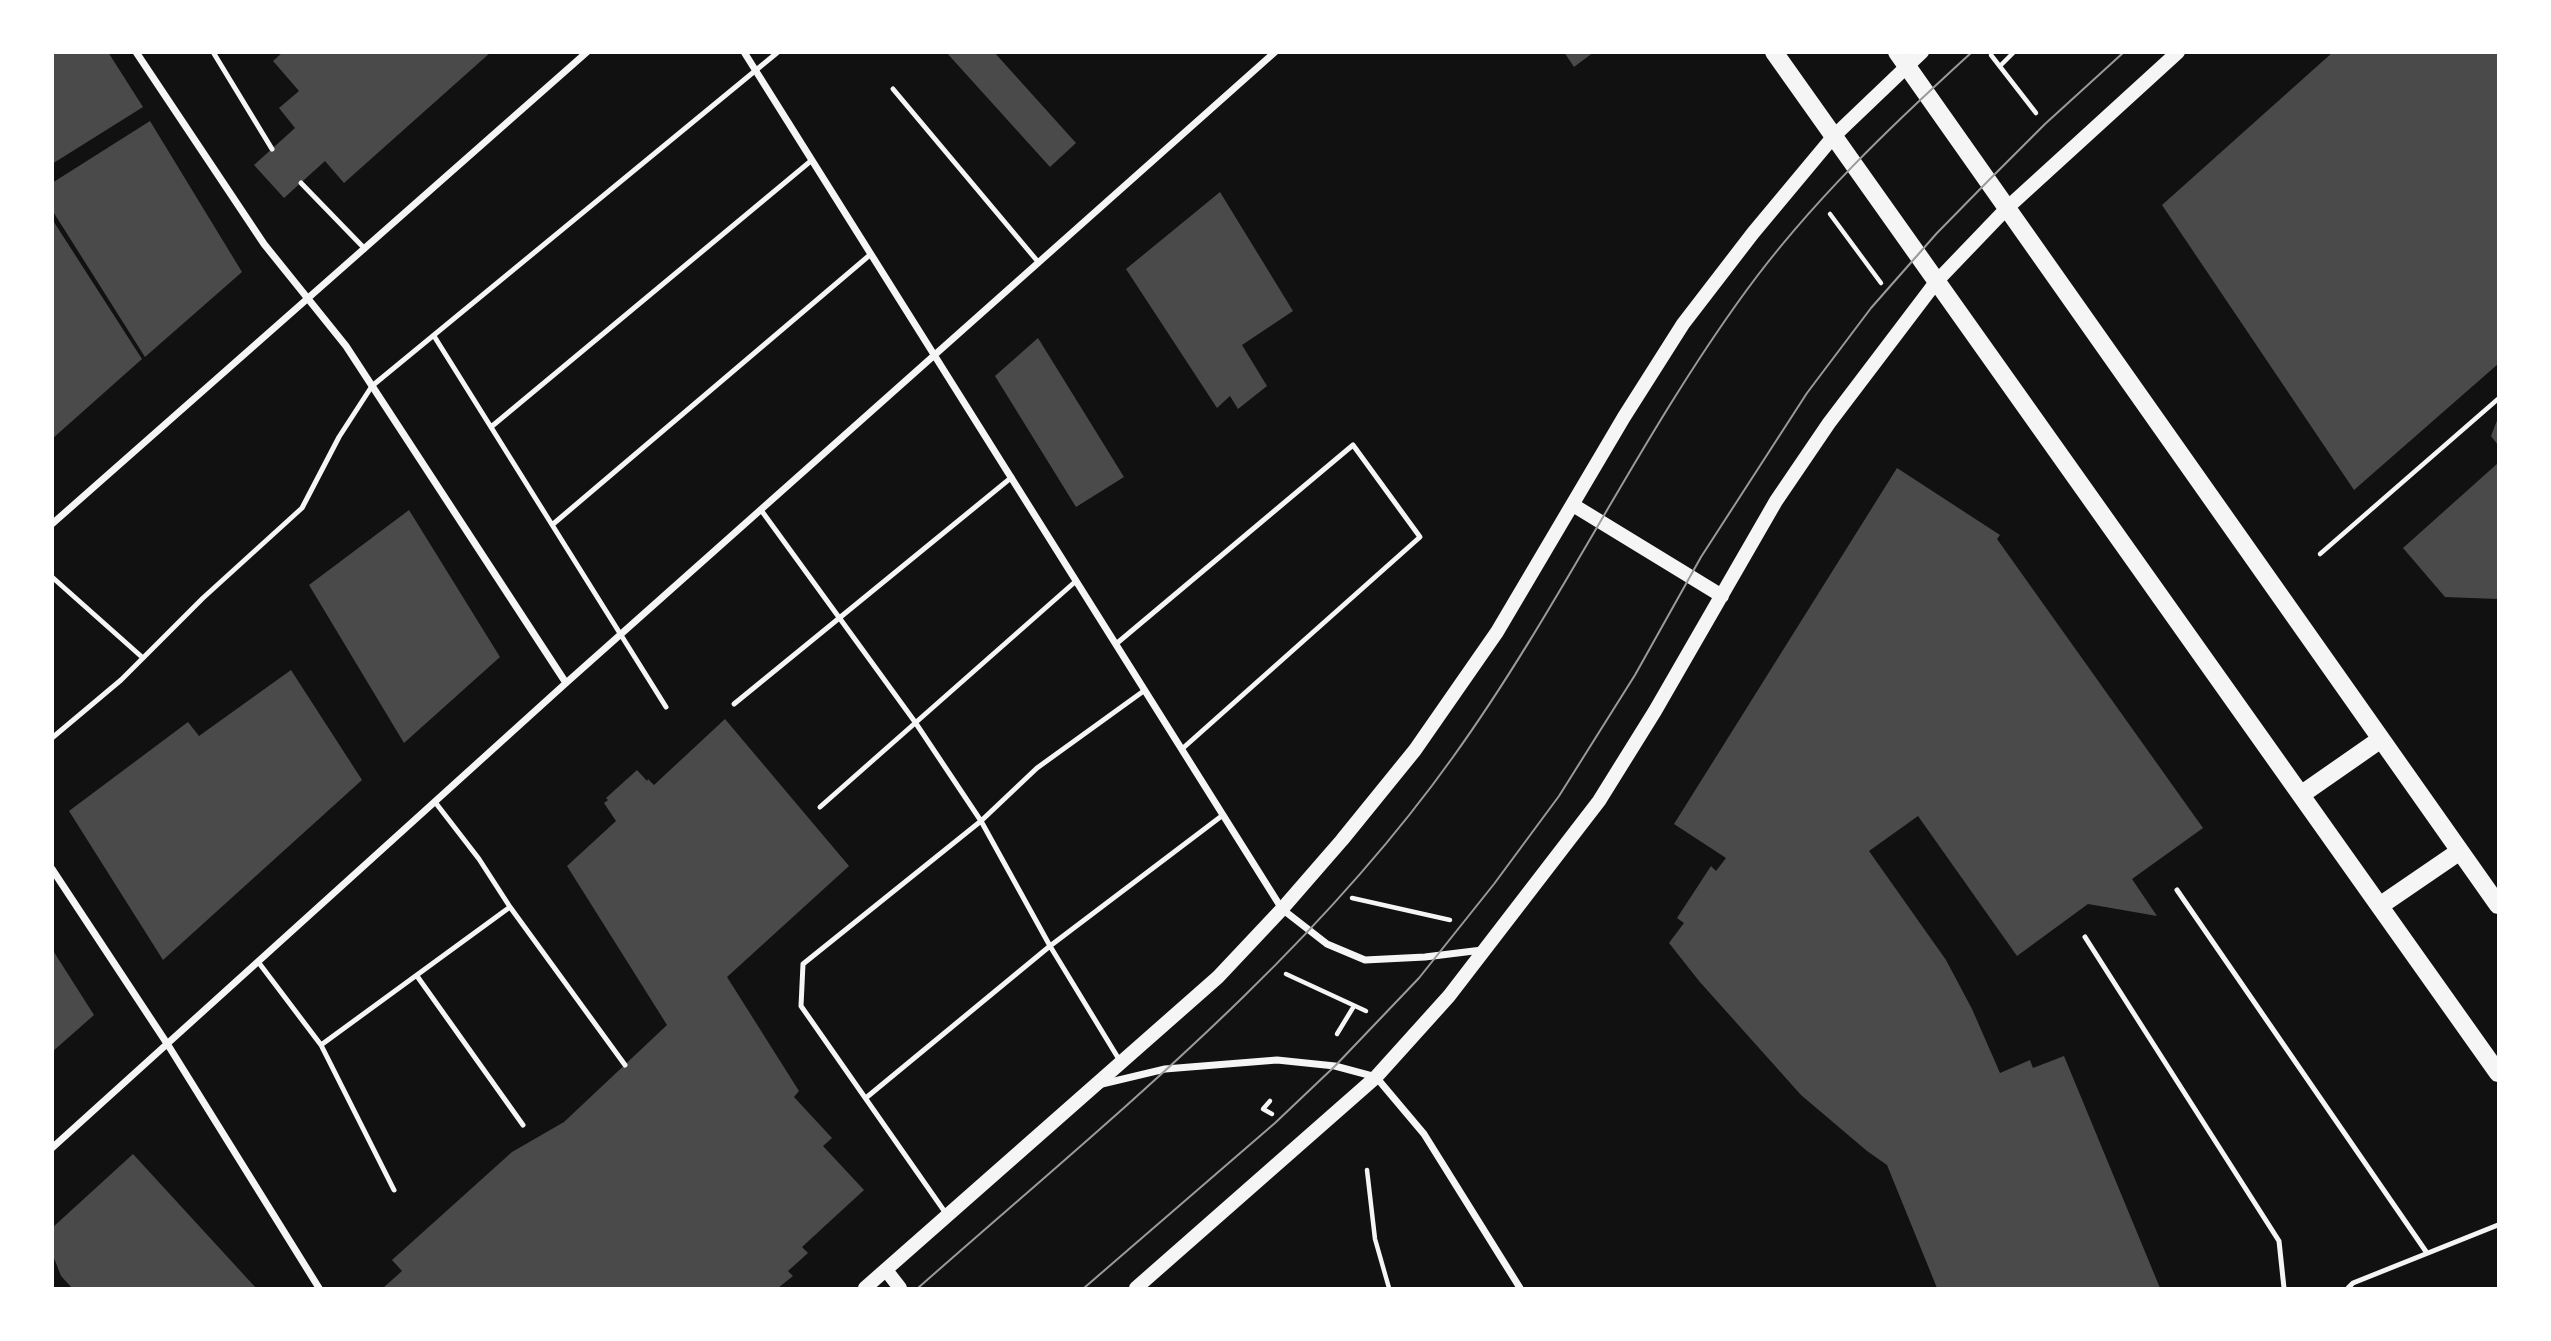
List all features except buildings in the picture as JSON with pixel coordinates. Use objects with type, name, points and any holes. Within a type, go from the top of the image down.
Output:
[{"type":"main road","points":[[1774,52],[2498,1073]]},
{"type":"main road","points":[[865,1289],[1218,976],[1282,909],[1415,750],[1497,632],[1624,417],[1683,324],[1753,233],[1833,137],[1902,59],[1922,52]]},
{"type":"main road","points":[[1136,1289],[1376,1077],[1449,996],[1600,801],[1776,501],[1829,423],[1936,282],[2007,208],[2178,52]]},
{"type":"main road","points":[[1902,59],[2498,905]]},
{"type":"main road","points":[[1573,505],[1722,596]]},
{"type":"main road","points":[[2302,794],[2382,739]]},
{"type":"main road","points":[[2381,905],[2460,851]]},
{"type":"main road","points":[[886,1270],[900,1289]]},
{"type":"street","points":[[136,52],[264,244],[346,346],[566,683]]},
{"type":"street","points":[[52,524],[586,52]]},
{"type":"street","points":[[744,52],[1282,909],[1327,944],[1365,960],[1487,950]]},
{"type":"street","points":[[52,1148],[566,683],[1275,52]]},
{"type":"street","points":[[52,869],[168,1045],[319,1289]]},
{"type":"street","points":[[1097,1085],[1166,1069],[1278,1060],[1335,1066],[1376,1077],[1424,1134],[1520,1289]]},
{"type":"lane","points":[[213,52],[272,149]]},
{"type":"lane","points":[[52,738],[121,680],[204,598],[302,508],[339,437],[372,386],[778,52]]},
{"type":"lane","points":[[893,89],[1039,263]]},
{"type":"lane","points":[[491,428],[812,160]]},
{"type":"lane","points":[[301,183],[365,248]]},
{"type":"lane","points":[[552,525],[871,254]]},
{"type":"lane","points":[[434,336],[666,706]]},
{"type":"lane","points":[[1116,644],[1353,445],[1420,537],[1182,749]]},
{"type":"lane","points":[[734,704],[1012,477]]},
{"type":"lane","points":[[761,510],[915,722],[981,821],[1050,946],[1122,1063]]},
{"type":"lane","points":[[52,577],[143,659]]},
{"type":"lane","points":[[820,807],[1076,581]]},
{"type":"lane","points":[[948,1216],[801,1006],[803,964],[981,821],[1037,768],[1145,690]]},
{"type":"lane","points":[[436,802],[480,859],[510,907],[625,1065]]},
{"type":"lane","points":[[867,1097],[1050,946],[1223,816]]},
{"type":"lane","points":[[2177,890],[2427,1254]]},
{"type":"lane","points":[[321,1045],[510,907]]},
{"type":"lane","points":[[2085,937],[2279,1241],[2284,1289]]},
{"type":"lane","points":[[259,963],[321,1045],[394,1190]]},
{"type":"lane","points":[[417,976],[523,1125]]},
{"type":"lane","points":[[2348,1289],[2353,1283],[2498,1225]]},
{"type":"path","points":[[2000,66],[2014,52]]},
{"type":"path","points":[[1991,55],[2036,113]]},
{"type":"path","points":[[1830,215],[1881,283]]},
{"type":"path","points":[[2320,554],[2498,399]]},
{"type":"path","points":[[1352,898],[1450,920]]},
{"type":"path","points":[[1286,974],[1366,1012]]},
{"type":"path","points":[[1337,1034],[1354,1006]]},
{"type":"path","points":[[1270,1101],[1263,1109],[1272,1114]]},
{"type":"path","points":[[1367,1170],[1376,1239],[1390,1289]]},
{"type":"tram line","points":[[918,1288],[1201,1038],[1334,904],[1396,832],[1492,700],[1670,405],[1746,291],[1825,196],[1882,137],[1972,52]]},
{"type":"tram line","points":[[1084,1288],[1275,1123],[1335,1066],[1419,978],[1494,884],[1559,796],[1635,675],[1701,557],[1807,393],[1871,308],[1937,233],[1988,181],[2045,124],[2124,52]]}]
